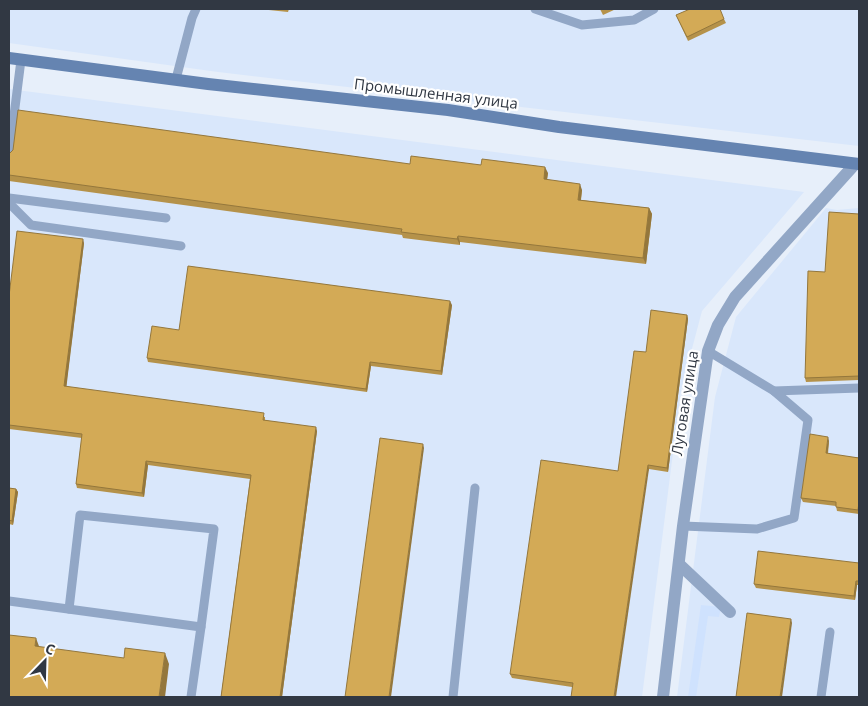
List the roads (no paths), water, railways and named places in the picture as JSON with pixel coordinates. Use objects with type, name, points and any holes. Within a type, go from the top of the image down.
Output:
[{"type":"main road","name":"Промышленная улица","points":[[15,59],[448,110],[559,127],[857,164]]},
{"type":"street","name":"Луговая улица","points":[[663,697],[683,526],[708,351],[718,325],[735,296],[857,164]]},
{"type":"street","points":[[679,564],[730,612]]},
{"type":"lane","points":[[176,79],[196,9]]},
{"type":"lane","points":[[535,9],[582,25],[634,20],[654,9]]},
{"type":"lane","points":[[9,154],[15,59]]},
{"type":"lane","points":[[9,198],[166,218]]},
{"type":"lane","points":[[9,203],[31,225],[181,246]]},
{"type":"lane","points":[[683,526],[757,529],[794,518],[808,420],[774,391],[708,351]]},
{"type":"lane","points":[[774,391],[859,388]]},
{"type":"lane","points":[[453,697],[475,488]]},
{"type":"lane","points":[[69,609],[80,514],[214,529],[191,697]]},
{"type":"lane","points":[[9,602],[201,627]]},
{"type":"lane","points":[[821,697],[830,632]]}]
